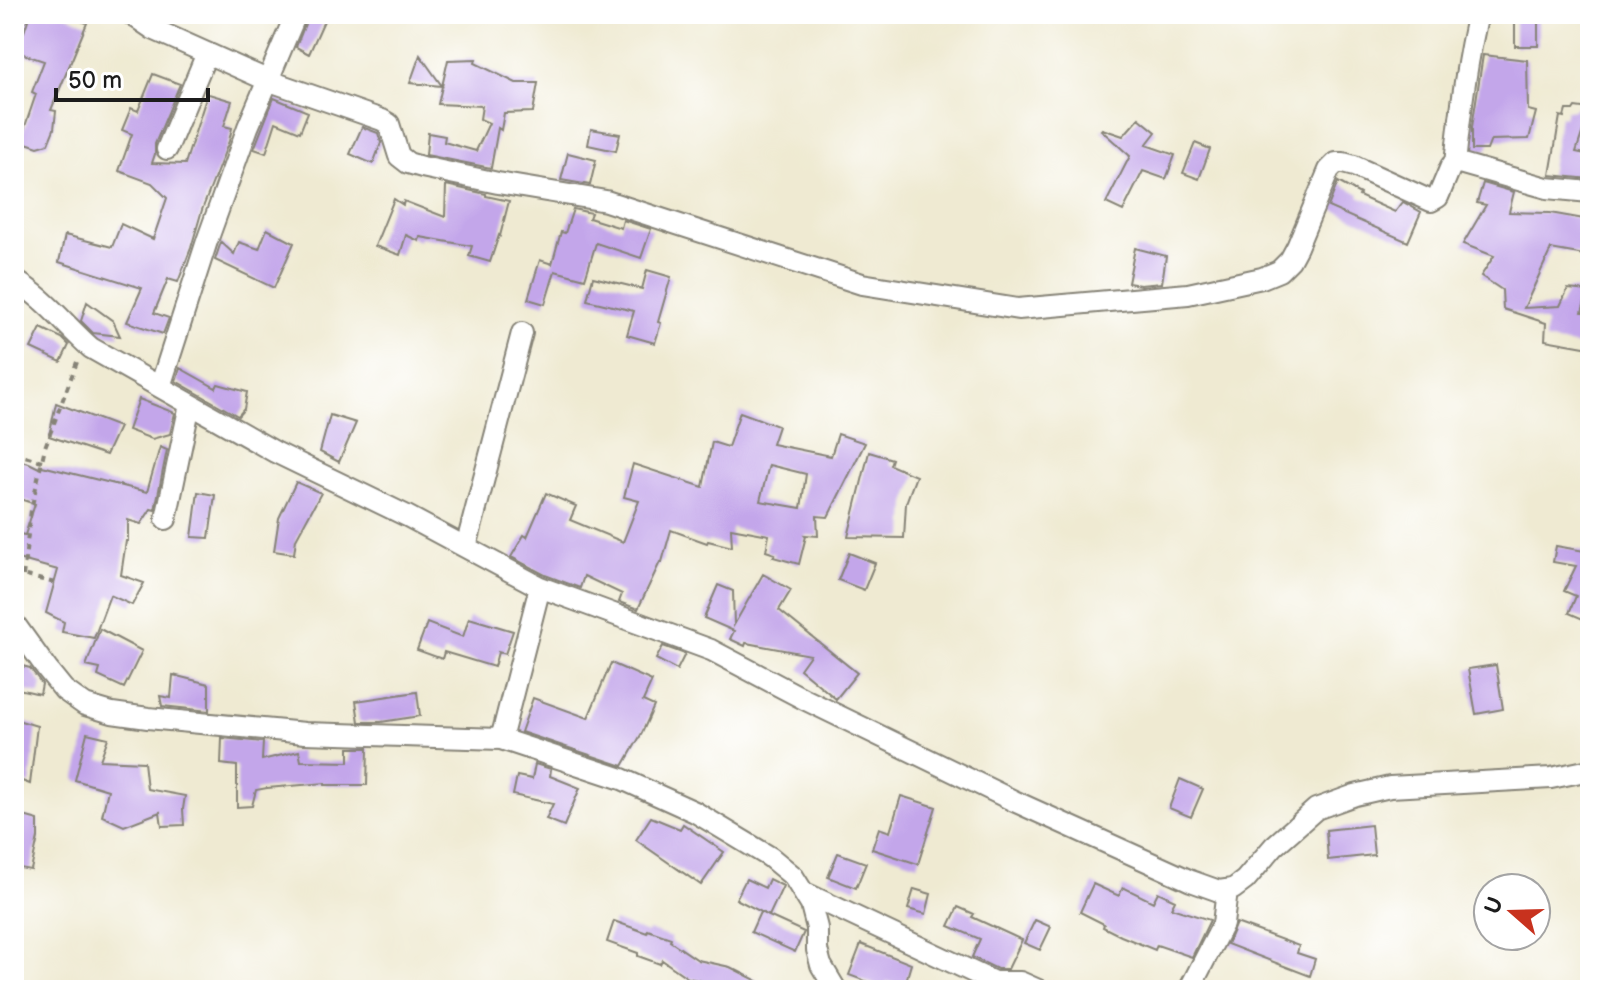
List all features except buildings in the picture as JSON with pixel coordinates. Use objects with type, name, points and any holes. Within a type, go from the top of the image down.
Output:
[{"type":"street","points":[[131,14],[153,29],[267,80],[389,124],[399,156],[408,163],[498,183],[606,201],[862,284],[1018,309],[1188,294],[1262,278],[1279,271],[1297,247],[1329,170],[1336,163],[1354,166],[1431,201],[1438,197],[1451,166],[1459,163],[1547,188],[1590,192]]},
{"type":"street","points":[[160,387],[207,241],[267,80],[296,14]]},
{"type":"street","points":[[1455,164],[1462,95],[1478,14]]},
{"type":"street","points":[[167,149],[207,53]]},
{"type":"street","points":[[14,280],[34,294],[91,348],[303,467],[407,516],[540,587],[711,650],[1014,801],[1219,891],[1233,889],[1245,880],[1274,846],[1316,809],[1335,801],[1390,787],[1551,778],[1590,770]]},
{"type":"street","points":[[466,547],[522,333]]},
{"type":"street","points":[[166,519],[190,404]]},
{"type":"street","points":[[501,739],[540,587]]},
{"type":"street","points":[[14,623],[64,690],[85,705],[112,713],[305,733],[501,739],[622,779],[695,812],[770,857],[793,876],[811,905],[821,965],[836,990]]},
{"type":"street","points":[[1189,990],[1223,924],[1227,890]]},
{"type":"street","points":[[803,892],[994,982],[1020,982],[1038,990]]},
{"type":"path","points":[[23,576],[31,510],[45,447],[85,343]]},
{"type":"path","points":[[14,453],[43,461]]},
{"type":"path","points":[[14,573],[55,583]]}]
